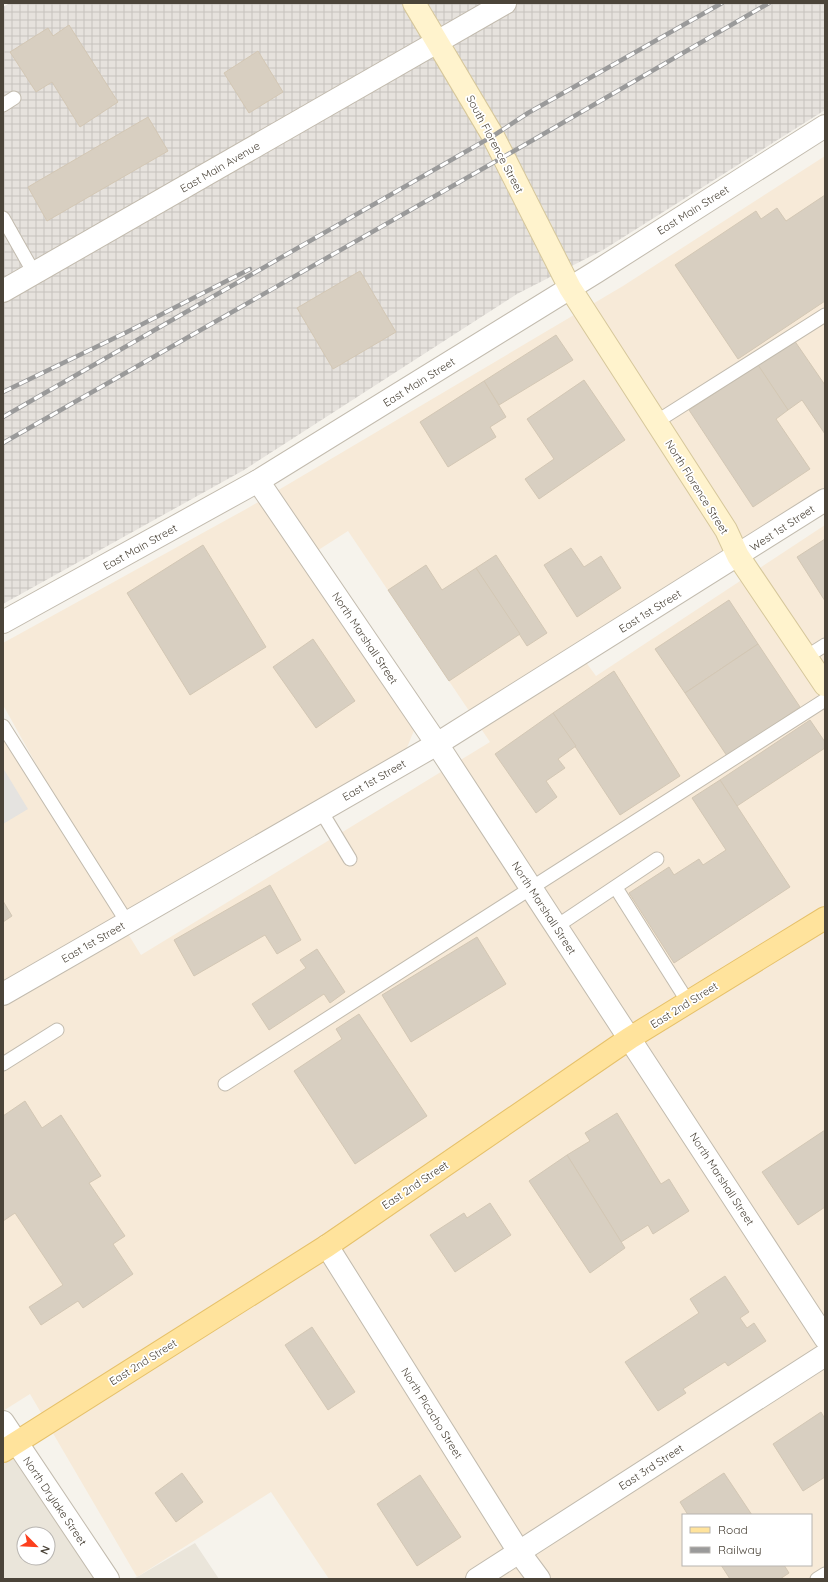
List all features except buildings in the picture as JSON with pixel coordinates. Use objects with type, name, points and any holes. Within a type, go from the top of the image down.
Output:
[{"type":"main road","name":"East 2nd Street","points":[[9,1447],[327,1246],[630,1038],[825,918]]},
{"type":"street","name":"South Florence Street","points":[[414,3],[493,136],[570,288]]},
{"type":"street","name":"East Main Avenue","points":[[3,291],[505,3]]},
{"type":"street","name":"East Main Street","points":[[3,622],[258,481],[570,288],[825,126]]},
{"type":"street","name":"North Florence Street","points":[[570,288],[726,530],[738,556],[825,685]]},
{"type":"street","name":"North Marshall Street","points":[[258,481],[437,744],[825,1338]]},
{"type":"street","name":"West 1st Street","points":[[738,556],[825,500]]},
{"type":"street","name":"East 1st Street","points":[[3,994],[437,744],[738,556]]},
{"type":"street","name":"North Picacho Street","points":[[327,1246],[519,1552],[539,1579]]},
{"type":"street","name":"East 3rd Street","points":[[477,1579],[825,1355]]},
{"type":"street","name":"North Drylake Street","points":[[3,1422],[9,1447],[108,1579]]},
{"type":"lane","points":[[3,105],[14,98]]},
{"type":"lane","points":[[3,218],[34,273]]},
{"type":"lane","points":[[656,422],[825,315]]},
{"type":"lane","points":[[806,657],[825,644]]},
{"type":"lane","points":[[225,1084],[825,700]]},
{"type":"lane","points":[[3,726],[127,922]]},
{"type":"lane","points":[[321,811],[350,859]]},
{"type":"lane","points":[[557,926],[616,888],[657,859]]},
{"type":"lane","points":[[616,888],[688,1002]]},
{"type":"lane","points":[[3,1064],[57,1030]]},
{"type":"lane","points":[[817,1579],[825,1574]]},
{"type":"shaded area","points":[[10,3],[825,3],[825,110],[603,250],[517,294],[244,470],[3,604],[3,7]]},
{"type":"shaded area","points":[[825,156],[825,500],[580,654],[596,676],[825,525],[825,1579],[329,1579],[271,1492],[137,1577],[30,1394],[3,1411],[3,730],[141,955],[490,742],[348,531],[309,556],[419,718],[400,765],[125,923],[3,705],[3,643],[248,508],[623,286]]},
{"type":"shaded area","points":[[3,768],[28,809],[3,824]]},
{"type":"shaded area","points":[[16,1443],[108,1579],[3,1579],[3,1451]]},
{"type":"shaded area","points":[[195,1543],[219,1579],[133,1579],[137,1577]]},
{"type":"railway","points":[[3,417],[493,136],[528,113],[722,3]]},
{"type":"railway","points":[[3,443],[540,136],[769,3]]},
{"type":"railway","points":[[3,392],[125,333],[250,269]]}]
